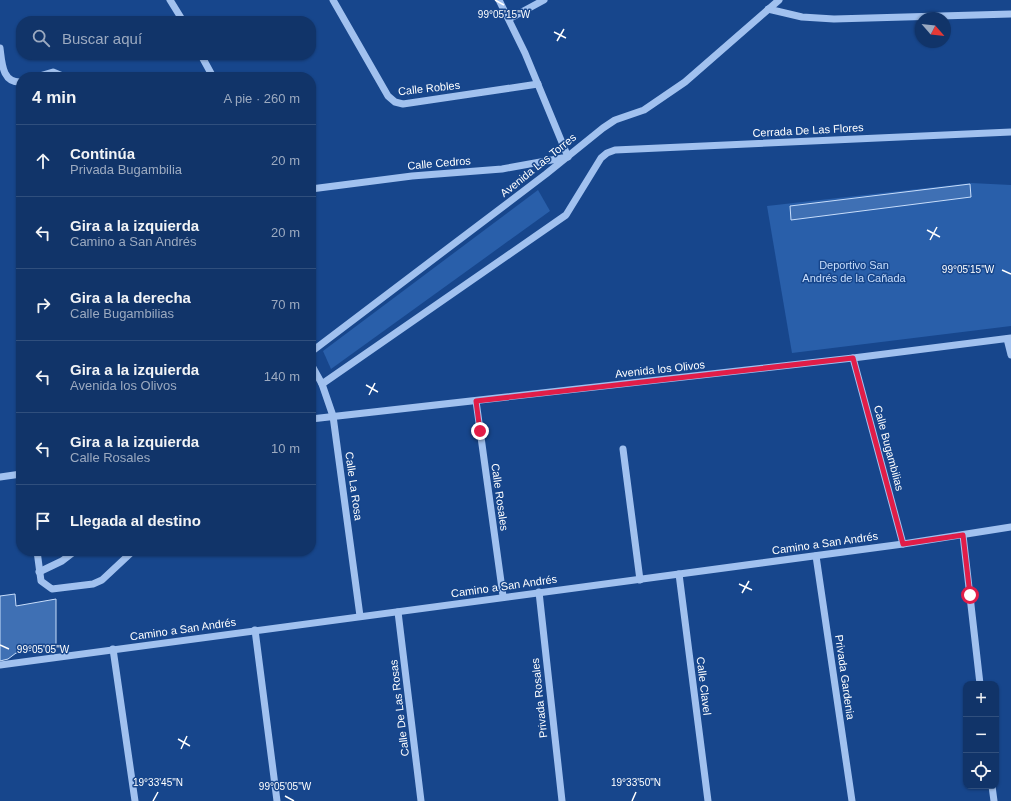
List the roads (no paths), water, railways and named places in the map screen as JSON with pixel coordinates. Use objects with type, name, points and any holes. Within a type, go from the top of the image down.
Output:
[{"type":"street","points":[[170,0],[180,16]]},
{"type":"street","name":"Calle Robles","points":[[333,0],[388,96],[394,102],[403,104],[538,84]]},
{"type":"street","points":[[499,0],[538,84],[568,157]]},
{"type":"street","points":[[509,19],[544,0]]},
{"type":"street","name":"Avenida Las Torres","points":[[316,348],[568,157],[585,141],[616,120],[644,110],[670,94],[779,0]]},
{"type":"street","points":[[768,9],[802,17],[834,19],[1011,14]]},
{"type":"street","points":[[0,48],[4,73],[7,78],[16,82]]},
{"type":"street","points":[[204,60],[210,72]]},
{"type":"street","name":"Cerrada De Las Flores","points":[[322,384],[566,215],[602,158],[607,153],[615,150],[1011,132]]},
{"type":"street","name":"Calle Cedros","points":[[316,188],[412,176],[502,169],[568,157]]},
{"type":"street","points":[[1009,338],[1011,355]]},
{"type":"street","name":"Avenida los Olivos","points":[[316,419],[853,358],[1009,338]]},
{"type":"street","name":"Calle Bugambilias","points":[[853,358],[903,544]]},
{"type":"street","name":"Calle La Rosa","points":[[316,373],[322,384],[333,416],[360,616]]},
{"type":"street","name":"Calle Rosales","points":[[476,401],[503,596]]},
{"type":"street","points":[[623,449],[640,580]]},
{"type":"street","points":[[0,477],[16,475]]},
{"type":"street","name":"Camino a San Andrés","points":[[0,665],[398,612],[503,596],[640,580],[816,556],[1011,527]]},
{"type":"street","points":[[963,535],[980,681]]},
{"type":"street","points":[[37,556],[40,581],[52,589],[93,584],[102,580],[128,556]]},
{"type":"street","points":[[39,572],[62,561],[68,556]]},
{"type":"street","name":"Privada Gardenia","points":[[816,556],[852,801]]},
{"type":"street","name":"Calle Clavel","points":[[679,574],[708,801]]},
{"type":"street","name":"Privada Rosales","points":[[538,592],[562,801]]},
{"type":"street","name":"Calle De Las Rosas","points":[[398,612],[421,801]]},
{"type":"street","points":[[255,630],[277,801]]},
{"type":"street","points":[[113,650],[135,801]]},
{"type":"street","points":[[992,789],[994,801]]},
{"type":"park label","name":"Deportivo San Andrés de la Cañada","points":[[854,271]]}]
